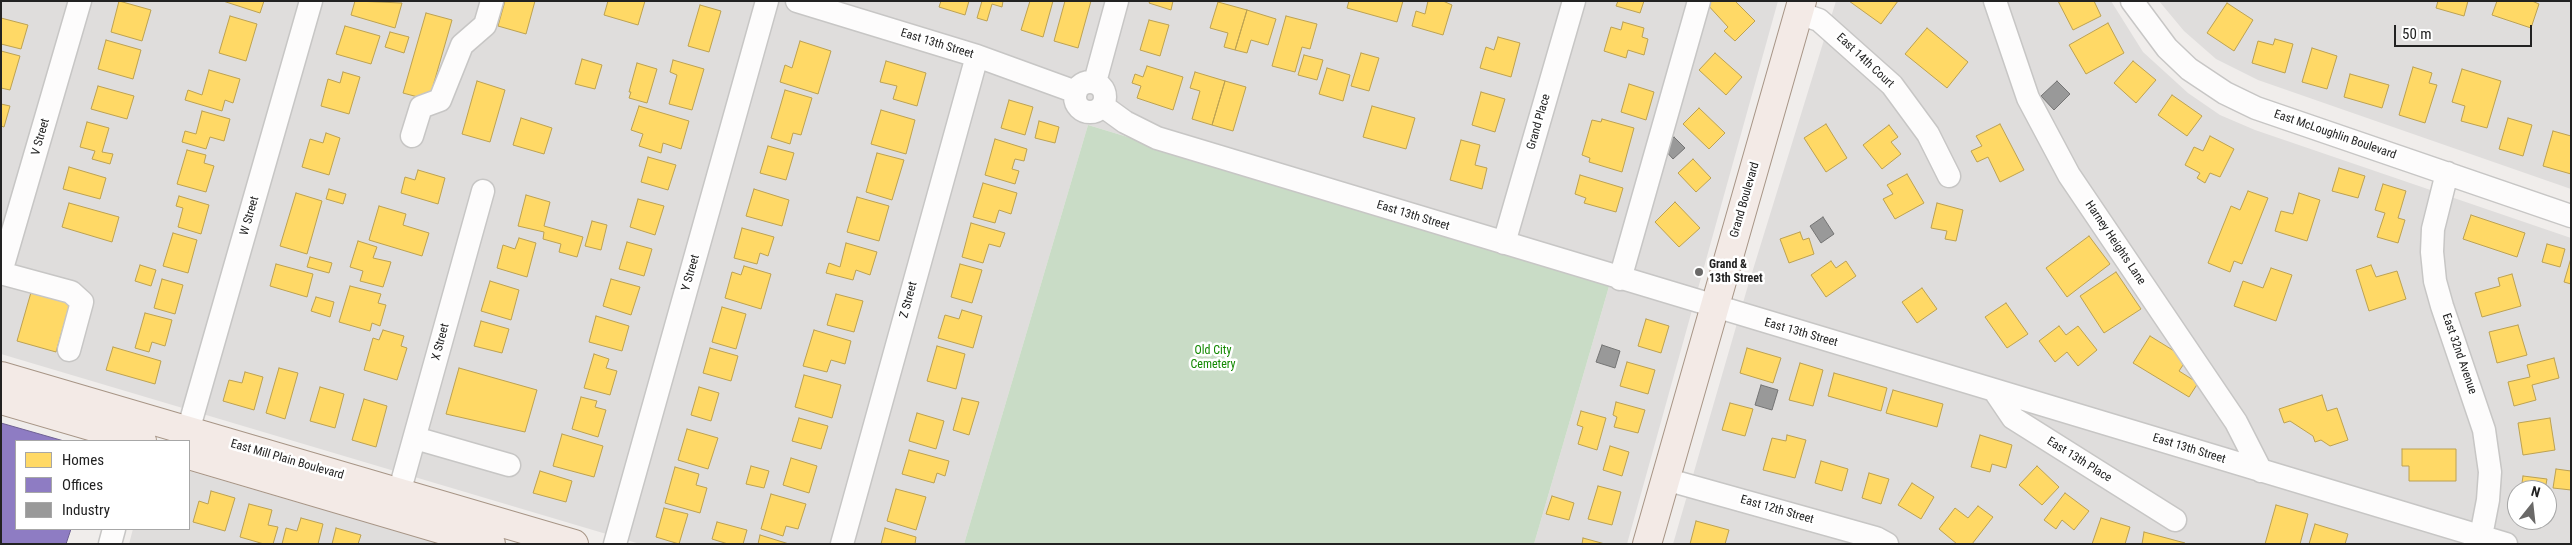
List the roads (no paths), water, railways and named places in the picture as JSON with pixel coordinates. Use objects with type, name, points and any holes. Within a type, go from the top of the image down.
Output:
[{"type":"main road","name":"Grand Boulevard","points":[[1647,544],[1800,7]]},
{"type":"main road","name":"East Mill Plain Boulevard","points":[[1,376],[181,440]]},
{"type":"main road","points":[[1,400],[137,440]]},
{"type":"main road","name":"East Mill Plain Boulevard","points":[[190,443],[399,492],[574,544]]},
{"type":"main road","name":"East Mill Plain Boulevard","points":[[190,443],[491,544]]},
{"type":"street","name":"V Street","points":[[1,273],[80,1]]},
{"type":"street","name":"W Street","points":[[190,440],[311,1]]},
{"type":"street","points":[[412,136],[421,107],[440,100],[462,45],[485,25],[492,1]]},
{"type":"street","name":"Y Street","points":[[615,544],[767,1]]},
{"type":"street","name":"East 13th Street","points":[[797,1],[1085,87],[1100,85],[1105,93],[1103,106],[1125,122],[1157,138],[2506,544]]},
{"type":"street","points":[[1085,87],[1118,1]]},
{"type":"street","name":"Grand Place","points":[[1504,243],[1574,1]]},
{"type":"street","points":[[1620,278],[1699,1]]},
{"type":"street","name":"Harney Heights Lane","points":[[1995,1],[2028,98],[2069,175],[2236,422],[2262,471]]},
{"type":"street","name":"East McLoughlin Boulevard","points":[[2132,1],[2167,48],[2189,70],[2225,93],[2256,108],[2571,216]]},
{"type":"street","name":"East 14th Court","points":[[1800,7],[1819,20],[1892,84],[1928,134],[1949,176]]},
{"type":"street","name":"Z Street","points":[[842,544],[977,56]]},
{"type":"street","name":"East 32nd Avenue","points":[[2447,173],[2434,229],[2432,252],[2442,306],[2484,430],[2490,472],[2488,500],[2480,536]]},
{"type":"street","name":"X Street","points":[[399,492],[483,191]]},
{"type":"street","points":[[1,273],[72,292],[82,302],[69,350]]},
{"type":"street","name":"East 13th Place","points":[[1994,390],[2013,418],[2175,520]]},
{"type":"street","points":[[415,438],[509,466]]},
{"type":"street","name":"East 12th Street","points":[[1665,479],[1876,538],[1887,544]]},
{"type":"street","points":[[110,544],[114,530]]},
{"type":"place","name":"Grand & 13th Street","points":[[1699,272]]},
{"type":"park label","name":"Old City Cemetery","points":[[1213,358]]}]
